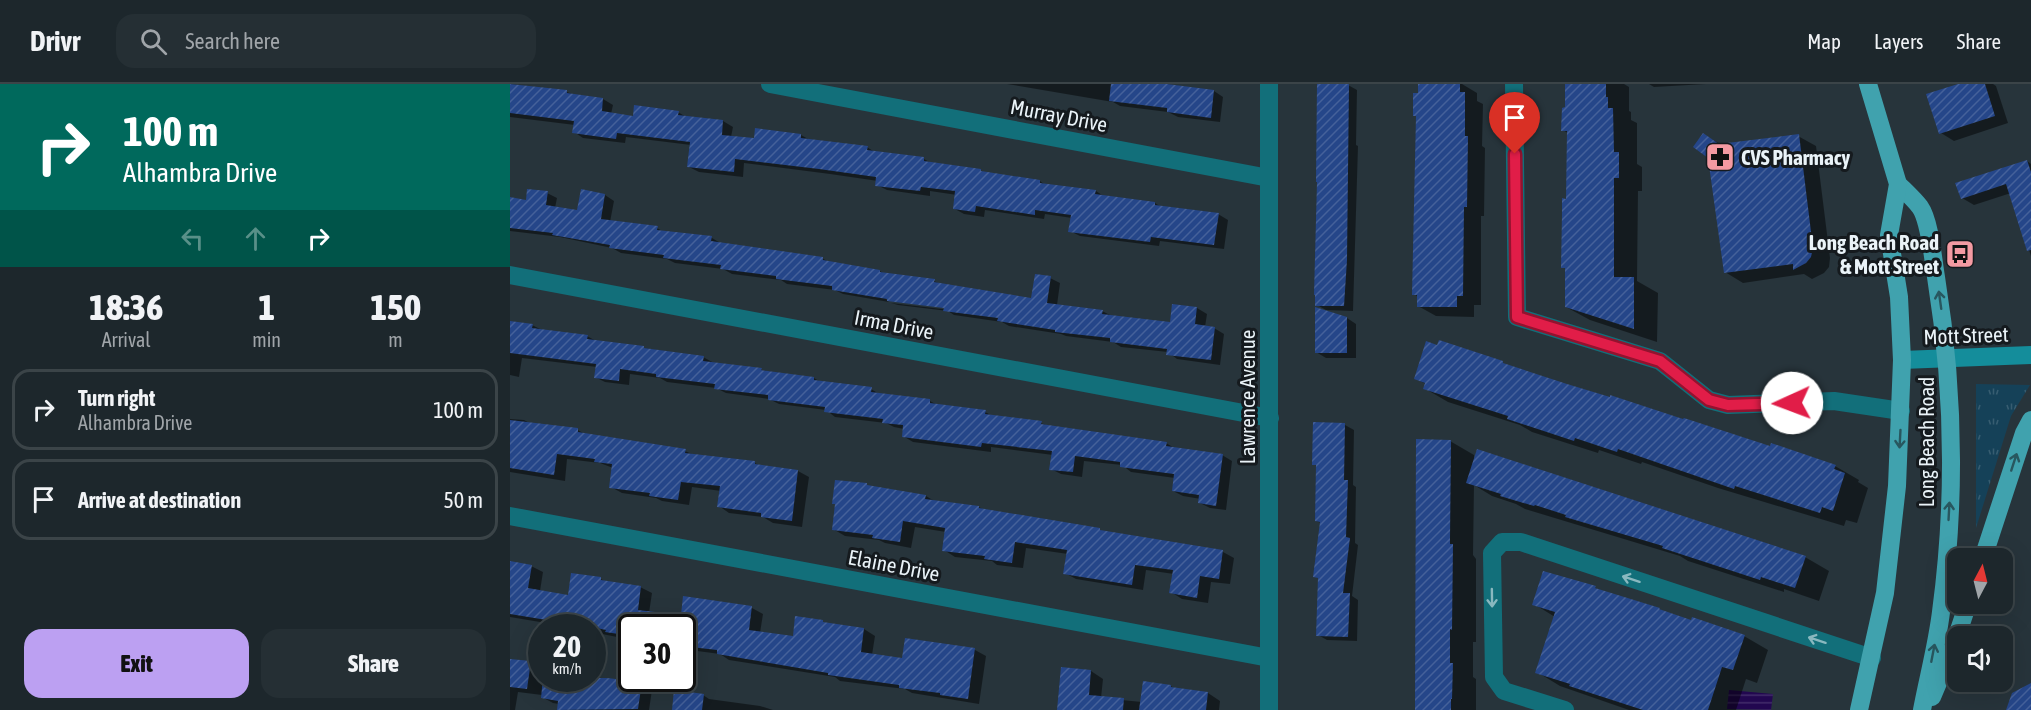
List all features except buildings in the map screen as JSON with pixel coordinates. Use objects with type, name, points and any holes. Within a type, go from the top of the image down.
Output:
[{"type":"main road","name":"Long Beach Road","points":[[1859,710],[1886,593],[1897,486],[1902,360],[1899,297],[1889,235],[1898,184],[1868,84]]},
{"type":"main road","name":"Long Beach Road","points":[[1898,184],[1921,208],[1928,231],[1948,358],[1952,464],[1948,543],[1941,613],[1922,710]]},
{"type":"main road","name":"Mott Street","points":[[1902,360],[2031,355]]},
{"type":"main road","points":[[1986,548],[2024,433],[2031,420]]},
{"type":"main road","points":[[1927,710],[1964,614]]},
{"type":"street","name":"Murray Drive","points":[[770,84],[1269,178]]},
{"type":"street","name":"Lawrence Avenue","points":[[1269,84],[1269,710]]},
{"type":"street","points":[[1514,84],[1517,317],[1660,361],[1709,400],[1728,405],[1834,401],[1901,411]]},
{"type":"street","name":"Irma Drive","points":[[510,275],[1270,418]]},
{"type":"street","name":"Elaine Drive","points":[[510,516],[1269,658]]},
{"type":"street","points":[[1565,710],[1504,691],[1494,677],[1492,553],[1502,542],[1521,542],[1872,658]]},
{"type":"green space","points":[[1976,384],[2030,385],[2011,416],[1976,528]]},
{"type":"shaded area","points":[[1729,690],[1773,694],[1771,710],[1727,709]]},
{"type":"place","name":"CVS Pharmacy","points":[[1720,157]]},
{"type":"place","name":"Long Beach Road & Mott Street","points":[[1960,254]]},
{"type":"route","points":[[1515,154],[1517,317],[1660,361],[1709,400],[1728,405],[1792,403]]}]
